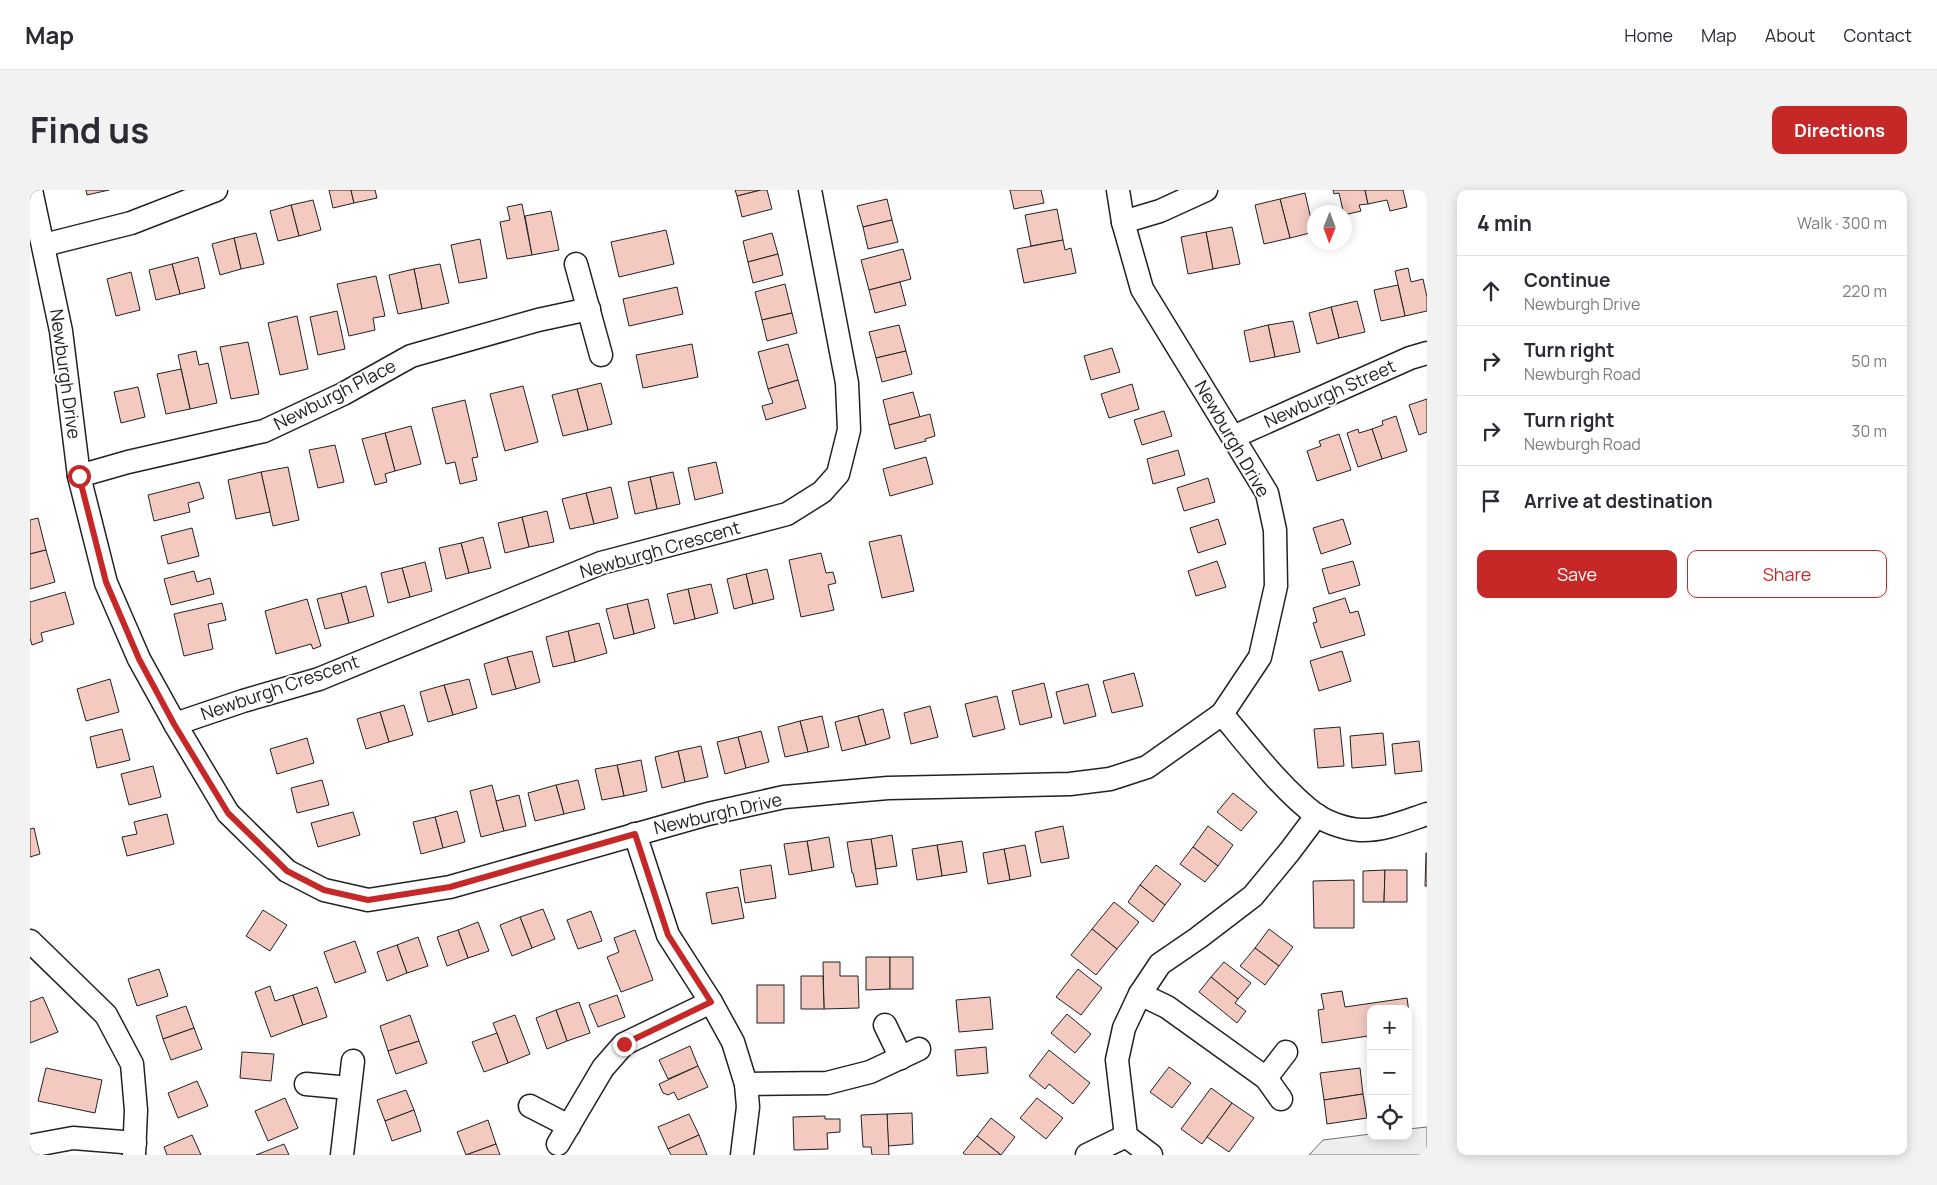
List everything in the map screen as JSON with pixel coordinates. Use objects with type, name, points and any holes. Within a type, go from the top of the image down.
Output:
[{"type":"street","name":"Newburgh Drive","points":[[31,190],[61,331],[79,476],[106,582],[139,659],[174,724],[228,813],[287,871],[324,890],[368,900],[450,887],[708,814],[784,797],[888,788],[1070,784],[1110,779],[1147,767],[1222,714],[1260,657],[1276,586],[1275,530],[1267,493],[1142,289],[1123,222],[1118,190]]},
{"type":"street","points":[[44,245],[131,224],[216,190]]},
{"type":"street","name":"Newburgh Crescent","points":[[174,724],[243,700],[319,679],[601,563],[787,514],[822,492],[838,474],[850,430],[847,383],[810,190]]},
{"type":"street","points":[[1123,222],[1160,211],[1206,190]]},
{"type":"street","points":[[576,264],[601,356]]},
{"type":"street","name":"Newburgh Place","points":[[79,476],[128,462],[264,431],[343,394],[411,356],[538,320],[588,309]]},
{"type":"street","name":"Newburgh Street","points":[[1233,437],[1410,358],[1427,353]]},
{"type":"street","points":[[1222,714],[1280,782],[1317,815],[1335,824],[1360,830],[1388,827],[1427,814]]},
{"type":"street","points":[[1151,1155],[1126,1136],[1117,1060],[1124,1028],[1140,994],[1160,964],[1253,896],[1317,815]]},
{"type":"street","points":[[635,834],[668,935],[711,1002],[733,1042],[746,1084],[748,1107],[742,1155]]},
{"type":"street","points":[[30,941],[106,1015],[132,1064],[136,1110],[134,1149],[73,1138],[30,1146]]},
{"type":"street","points":[[1140,994],[1167,1007],[1266,1078],[1281,1099]]},
{"type":"street","points":[[530,1106],[564,1135],[603,1068],[624,1044],[711,1002]]},
{"type":"street","points":[[746,1084],[826,1083],[870,1072],[910,1053],[885,1025]]},
{"type":"street","points":[[1266,1078],[1286,1052]]},
{"type":"street","points":[[342,1155],[352,1061]]},
{"type":"street","points":[[306,1084],[349,1088]]},
{"type":"street","points":[[1087,1155],[1126,1136]]},
{"type":"shaded area","points":[[1427,1127],[1427,1155],[1309,1155],[1323,1140],[1367,1134],[1367,1140],[1412,1140],[1412,1129]]},
{"type":"building","points":[[86,190],[109,190],[87,195]]},
{"type":"building","points":[[329,190],[351,190],[354,203],[333,208]]},
{"type":"building","points":[[351,190],[375,190],[377,198],[354,203]]},
{"type":"building","points":[[735,190],[761,190],[737,196]]},
{"type":"building","points":[[767,190],[772,209],[742,217],[737,196]]},
{"type":"building","points":[[1010,190],[1041,190],[1044,203],[1014,209]]},
{"type":"building","points":[[1333,190],[1365,190],[1368,204],[1359,205],[1361,211],[1352,213],[1352,205],[1342,205],[1339,193],[1334,194]]},
{"type":"building","points":[[1365,190],[1403,190],[1407,207],[1390,211],[1387,200],[1368,204]]},
{"type":"building","points":[[1305,193],[1308,205],[1307,234],[1290,238],[1280,199]]},
{"type":"building","points":[[887,199],[892,220],[863,227],[857,206]]},
{"type":"building","points":[[1280,199],[1290,238],[1264,244],[1255,205]]},
{"type":"building","points":[[313,200],[321,230],[299,236],[291,205]]},
{"type":"building","points":[[522,204],[532,255],[507,259],[500,222],[510,220],[507,207]]},
{"type":"building","points":[[291,205],[299,236],[278,241],[270,211]]},
{"type":"building","points":[[1057,209],[1063,240],[1031,246],[1025,215]]},
{"type":"building","points":[[551,211],[559,250],[532,255],[525,216]]},
{"type":"building","points":[[892,220],[898,242],[868,249],[863,227]]},
{"type":"building","points":[[1232,227],[1240,264],[1213,269],[1206,232]]},
{"type":"building","points":[[666,230],[674,264],[619,277],[611,242]]},
{"type":"building","points":[[1206,232],[1213,269],[1188,274],[1181,237]]},
{"type":"building","points":[[256,233],[264,264],[241,269],[234,238]]},
{"type":"building","points":[[772,233],[778,254],[748,262],[743,241]]},
{"type":"building","points":[[234,238],[241,269],[220,275],[212,244]]},
{"type":"building","points":[[480,239],[487,278],[459,283],[451,245]]},
{"type":"building","points":[[1063,240],[1065,250],[1071,248],[1076,273],[1024,283],[1017,249]]},
{"type":"building","points":[[903,249],[911,279],[869,290],[861,260]]},
{"type":"building","points":[[778,254],[783,275],[753,283],[748,262]]},
{"type":"building","points":[[198,257],[205,288],[180,294],[172,264]]},
{"type":"building","points":[[172,264],[180,294],[156,300],[149,270]]},
{"type":"building","points":[[440,264],[449,303],[422,309],[414,269]]},
{"type":"building","points":[[1408,268],[1411,282],[1423,279],[1427,297],[1427,311],[1405,316],[1395,271]]},
{"type":"building","points":[[414,269],[422,309],[398,314],[389,275]]},
{"type":"building","points":[[131,272],[140,310],[116,316],[107,279]]},
{"type":"building","points":[[376,276],[385,316],[373,318],[375,330],[349,336],[337,284]]},
{"type":"building","points":[[900,282],[906,305],[875,313],[869,290]]},
{"type":"building","points":[[785,284],[792,313],[762,320],[755,292]]},
{"type":"building","points":[[1398,285],[1405,316],[1381,321],[1374,290]]},
{"type":"building","points":[[677,287],[683,314],[629,326],[623,299]]},
{"type":"building","points":[[1357,301],[1365,332],[1339,338],[1331,307]]},
{"type":"building","points":[[1331,307],[1339,338],[1317,344],[1309,313]]},
{"type":"building","points":[[337,311],[345,349],[318,355],[310,317]]},
{"type":"building","points":[[792,313],[797,333],[767,341],[762,320]]},
{"type":"building","points":[[297,316],[308,369],[280,375],[268,323]]},
{"type":"building","points":[[1293,321],[1300,352],[1275,357],[1268,325]]},
{"type":"building","points":[[899,325],[906,351],[876,358],[869,332]]},
{"type":"building","points":[[1268,325],[1275,357],[1250,362],[1244,331]]},
{"type":"building","points":[[248,342],[259,394],[231,399],[220,347]]},
{"type":"building","points":[[692,344],[698,377],[643,388],[636,355]]},
{"type":"building","points":[[788,344],[798,380],[768,389],[758,352]]},
{"type":"building","points":[[1112,348],[1120,372],[1091,380],[1084,356]]},
{"type":"building","points":[[196,351],[199,365],[208,363],[217,403],[190,409],[178,355]]},
{"type":"building","points":[[906,351],[912,374],[882,382],[876,358]]},
{"type":"building","points":[[181,369],[190,409],[166,414],[157,374]]},
{"type":"building","points":[[798,380],[806,408],[766,420],[762,406],[773,403],[768,389]]},
{"type":"building","points":[[601,383],[612,424],[588,430],[577,389]]},
{"type":"building","points":[[1132,384],[1139,409],[1109,418],[1101,394]]},
{"type":"building","points":[[523,386],[538,442],[505,451],[490,394]]},
{"type":"building","points":[[138,387],[145,417],[121,423],[114,392]]},
{"type":"building","points":[[577,389],[588,430],[563,436],[552,395]]},
{"type":"building","points":[[913,392],[920,417],[889,425],[883,400]]},
{"type":"building","points":[[1427,399],[1427,432],[1419,435],[1409,405]]},
{"type":"building","points":[[465,400],[478,457],[472,458],[477,480],[460,484],[455,462],[446,464],[432,408]]},
{"type":"building","points":[[1164,411],[1172,436],[1142,445],[1134,420]]},
{"type":"building","points":[[930,414],[935,436],[925,439],[926,441],[895,449],[889,425]]},
{"type":"building","points":[[1396,416],[1407,451],[1382,459],[1372,429],[1383,425],[1382,421]]},
{"type":"building","points":[[411,426],[421,464],[395,471],[385,433]]},
{"type":"building","points":[[1358,429],[1359,433],[1372,429],[1382,459],[1358,467],[1347,433]]},
{"type":"building","points":[[385,433],[395,471],[385,474],[387,482],[375,485],[362,439]]},
{"type":"building","points":[[1339,434],[1351,470],[1317,481],[1307,451],[1321,446],[1319,441]]},
{"type":"building","points":[[335,445],[344,482],[318,488],[309,450]]},
{"type":"building","points":[[1178,450],[1185,475],[1153,484],[1147,459]]},
{"type":"building","points":[[926,457],[933,484],[890,496],[883,469]]},
{"type":"building","points":[[716,462],[723,493],[695,500],[688,468]]},
{"type":"building","points":[[288,467],[299,520],[273,526],[261,472]]},
{"type":"building","points":[[261,472],[270,512],[236,519],[228,480]]},
{"type":"building","points":[[673,472],[680,504],[657,509],[650,477]]},
{"type":"building","points":[[650,477],[657,509],[635,514],[628,482]]},
{"type":"building","points":[[1208,478],[1215,502],[1184,511],[1177,488]]},
{"type":"building","points":[[199,482],[204,498],[188,503],[190,512],[154,521],[148,495]]},
{"type":"building","points":[[611,487],[618,518],[594,524],[586,493]]},
{"type":"building","points":[[586,493],[594,524],[570,529],[562,499]]},
{"type":"building","points":[[547,511],[554,542],[529,547],[522,517]]},
{"type":"building","points":[[522,517],[529,547],[505,553],[498,523]]},
{"type":"building","points":[[38,518],[46,550],[30,554],[30,520]]},
{"type":"building","points":[[1218,519],[1226,544],[1198,553],[1190,528]]},
{"type":"building","points":[[1343,519],[1351,544],[1321,554],[1313,528]]},
{"type":"building","points":[[192,528],[199,556],[168,564],[161,536]]},
{"type":"building","points":[[901,535],[914,591],[882,598],[869,542]]},
{"type":"building","points":[[483,537],[491,568],[469,573],[461,543]]},
{"type":"building","points":[[461,543],[469,573],[446,579],[439,548]]},
{"type":"building","points":[[46,550],[55,582],[30,589],[30,554]]},
{"type":"building","points":[[821,553],[826,573],[833,572],[836,583],[828,585],[834,610],[801,617],[789,560]]},
{"type":"building","points":[[1217,561],[1226,587],[1196,596],[1188,571]]},
{"type":"building","points":[[1353,561],[1360,585],[1329,594],[1322,569]]},
{"type":"building","points":[[425,562],[432,591],[410,597],[402,568]]},
{"type":"building","points":[[402,568],[410,597],[388,603],[381,573]]},
{"type":"building","points":[[767,569],[774,599],[753,604],[746,574]]},
{"type":"building","points":[[194,571],[197,582],[210,578],[214,594],[171,605],[164,579]]},
{"type":"building","points":[[746,574],[753,604],[734,609],[727,579]]},
{"type":"building","points":[[711,584],[718,613],[695,619],[688,589]]},
{"type":"building","points":[[366,586],[374,616],[349,623],[341,593]]},
{"type":"building","points":[[688,589],[695,619],[674,624],[667,594]]},
{"type":"building","points":[[65,592],[74,624],[41,633],[43,641],[32,645],[30,638],[30,602]]},
{"type":"building","points":[[341,593],[349,623],[325,629],[317,599]]},
{"type":"building","points":[[1345,598],[1350,613],[1358,611],[1365,635],[1321,648],[1313,623],[1317,622],[1313,608]]},
{"type":"building","points":[[307,599],[321,646],[313,649],[311,644],[276,654],[265,611]]},
{"type":"building","points":[[648,599],[655,628],[634,634],[627,604]]},
{"type":"building","points":[[222,603],[226,620],[208,624],[213,649],[184,656],[174,614]]},
{"type":"building","points":[[627,604],[634,634],[614,639],[606,609]]},
{"type":"building","points":[[599,623],[607,653],[575,662],[568,631]]},
{"type":"building","points":[[568,631],[575,662],[553,667],[546,637]]},
{"type":"building","points":[[532,651],[540,682],[516,689],[507,657]]},
{"type":"building","points":[[1342,651],[1351,681],[1319,691],[1310,661]]},
{"type":"building","points":[[507,657],[516,689],[492,695],[484,664]]},
{"type":"building","points":[[1134,673],[1143,706],[1112,713],[1103,681]]},
{"type":"building","points":[[110,679],[119,712],[86,721],[77,689]]},
{"type":"building","points":[[469,679],[477,708],[453,715],[444,685]]},
{"type":"building","points":[[1044,683],[1052,717],[1020,725],[1012,691]]},
{"type":"building","points":[[1088,684],[1096,716],[1064,724],[1056,692]]},
{"type":"building","points":[[444,685],[453,715],[428,722],[420,692]]},
{"type":"building","points":[[997,696],[1005,729],[973,737],[965,704]]},
{"type":"building","points":[[404,705],[413,735],[389,742],[380,712]]},
{"type":"building","points":[[930,706],[938,737],[911,744],[904,713]]},
{"type":"building","points":[[883,709],[890,738],[866,745],[858,716]]},
{"type":"building","points":[[380,712],[389,742],[366,749],[357,719]]},
{"type":"building","points":[[822,716],[829,747],[808,752],[800,721]]},
{"type":"building","points":[[858,716],[866,745],[842,751],[835,722]]},
{"type":"building","points":[[800,721],[808,752],[785,757],[778,727]]},
{"type":"building","points":[[1340,727],[1344,766],[1318,768],[1314,729]]},
{"type":"building","points":[[122,729],[130,760],[97,768],[90,737]]},
{"type":"building","points":[[761,731],[769,762],[746,768],[738,737]]},
{"type":"building","points":[[1383,733],[1386,765],[1352,768],[1350,736]]},
{"type":"building","points":[[738,737],[746,768],[725,774],[717,742]]},
{"type":"building","points":[[307,738],[314,763],[277,774],[270,749]]},
{"type":"building","points":[[1419,741],[1422,771],[1395,774],[1392,744]]},
{"type":"building","points":[[701,746],[708,777],[685,782],[678,751]]},
{"type":"building","points":[[678,751],[685,782],[662,788],[655,757]]},
{"type":"building","points":[[641,760],[647,791],[624,796],[617,765]]},
{"type":"building","points":[[617,765],[624,796],[602,800],[595,769]]},
{"type":"building","points":[[153,766],[161,797],[129,805],[121,774]]},
{"type":"building","points":[[322,780],[329,805],[297,813],[291,788]]},
{"type":"building","points":[[578,780],[585,809],[564,814],[556,785]]},
{"type":"building","points":[[492,785],[504,831],[481,837],[470,791]]},
{"type":"building","points":[[556,785],[564,814],[535,821],[528,793]]},
{"type":"building","points":[[1233,793],[1257,812],[1241,831],[1217,812]]},
{"type":"building","points":[[519,795],[526,826],[504,831],[496,801]]},
{"type":"building","points":[[457,811],[465,842],[443,848],[435,817]]},
{"type":"building","points":[[353,812],[360,835],[318,847],[311,823]]},
{"type":"building","points":[[167,814],[174,844],[127,856],[122,837],[137,834],[134,822]]},
{"type":"building","points":[[435,817],[443,848],[421,854],[413,822]]},
{"type":"building","points":[[1063,826],[1069,858],[1041,863],[1035,832]]},
{"type":"building","points":[[1208,826],[1233,845],[1218,866],[1193,847]]},
{"type":"building","points":[[34,828],[40,854],[30,857],[30,829]]},
{"type":"building","points":[[892,835],[897,866],[876,869],[871,839]]},
{"type":"building","points":[[829,837],[834,867],[812,871],[807,841]]},
{"type":"building","points":[[871,839],[878,884],[856,887],[847,842]]},
{"type":"building","points":[[807,841],[812,871],[789,875],[784,844]]},
{"type":"building","points":[[962,841],[967,872],[942,876],[937,845]]},
{"type":"building","points":[[937,845],[942,876],[917,880],[912,849]]},
{"type":"building","points":[[1025,845],[1031,876],[1010,880],[1004,849]]},
{"type":"building","points":[[1193,847],[1218,866],[1205,882],[1180,864]]},
{"type":"building","points":[[1004,849],[1010,880],[988,884],[983,853]]},
{"type":"building","points":[[1426,853],[1427,886],[1425,886]]},
{"type":"building","points":[[771,865],[776,898],[745,903],[740,870]]},
{"type":"building","points":[[1156,865],[1181,884],[1165,905],[1140,885]]},
{"type":"building","points":[[1385,870],[1384,902],[1363,902],[1363,871]]},
{"type":"building","points":[[1385,870],[1407,870],[1407,902],[1384,902]]},
{"type":"building","points":[[1354,880],[1354,928],[1314,928],[1313,881]]},
{"type":"building","points":[[1140,885],[1165,905],[1153,922],[1128,902]]},
{"type":"building","points":[[738,887],[744,918],[712,924],[706,893]]},
{"type":"building","points":[[1114,902],[1139,922],[1117,949],[1092,929]]},
{"type":"building","points":[[543,909],[555,939],[532,948],[520,917]]},
{"type":"building","points":[[263,910],[287,925],[270,951],[246,936]]},
{"type":"building","points":[[591,911],[602,941],[578,949],[567,920]]},
{"type":"building","points":[[520,917],[532,948],[512,956],[500,925]]},
{"type":"building","points":[[478,922],[489,951],[468,958],[458,930]]},
{"type":"building","points":[[1092,929],[1117,949],[1096,975],[1071,955]]},
{"type":"building","points":[[1269,929],[1293,947],[1279,966],[1255,948]]},
{"type":"building","points":[[458,930],[468,958],[447,966],[437,937]]},
{"type":"building","points":[[635,930],[653,980],[621,992],[607,957],[619,952],[614,938]]},
{"type":"building","points":[[418,937],[428,966],[407,973],[397,945]]},
{"type":"building","points":[[355,941],[366,972],[335,983],[324,952]]},
{"type":"building","points":[[397,945],[407,973],[387,981],[377,952]]},
{"type":"building","points":[[1255,948],[1279,966],[1265,985],[1240,966]]},
{"type":"building","points":[[866,957],[890,957],[890,989],[866,990]]},
{"type":"building","points":[[890,957],[913,957],[913,989],[890,989]]},
{"type":"building","points":[[823,962],[840,962],[840,976],[858,976],[859,1008],[824,1009]]},
{"type":"building","points":[[1224,962],[1251,983],[1238,999],[1211,977]]},
{"type":"building","points":[[159,969],[168,996],[137,1006],[128,979]]},
{"type":"building","points":[[1078,969],[1102,988],[1081,1015],[1056,997]]},
{"type":"building","points":[[801,976],[823,976],[824,1009],[801,1009]]},
{"type":"building","points":[[1211,977],[1238,999],[1235,1003],[1246,1011],[1237,1023],[1199,992]]},
{"type":"building","points":[[757,985],[784,985],[784,1023],[757,1023]]},
{"type":"building","points":[[270,986],[275,1001],[293,995],[303,1025],[271,1037],[255,992]]},
{"type":"building","points":[[317,987],[327,1017],[303,1025],[293,995]]},
{"type":"building","points":[[1342,991],[1345,1007],[1407,998],[1408,1005],[1367,1005],[1367,1036],[1322,1043],[1318,1010],[1324,1009],[1321,994]]},
{"type":"building","points":[[617,995],[625,1017],[598,1027],[589,1005]]},
{"type":"building","points":[[43,997],[58,1032],[30,1043],[30,1002]]},
{"type":"building","points":[[990,997],[993,1029],[959,1032],[956,1000]]},
{"type":"building","points":[[579,1002],[590,1033],[567,1041],[556,1010]]},
{"type":"building","points":[[186,1006],[194,1028],[163,1039],[156,1016]]},
{"type":"building","points":[[556,1010],[567,1041],[547,1049],[536,1018]]},
{"type":"building","points":[[1067,1014],[1091,1034],[1075,1053],[1051,1033]]},
{"type":"building","points":[[410,1015],[419,1041],[388,1051],[380,1026]]},
{"type":"building","points":[[515,1015],[530,1054],[508,1063],[493,1023]]},
{"type":"building","points":[[194,1028],[202,1049],[171,1060],[163,1039]]},
{"type":"building","points":[[497,1033],[508,1063],[484,1072],[472,1042]]},
{"type":"building","points":[[419,1041],[427,1063],[396,1074],[388,1051]]},
{"type":"building","points":[[690,1046],[698,1066],[668,1079],[659,1060]]},
{"type":"building","points":[[986,1047],[988,1073],[957,1076],[955,1050]]},
{"type":"building","points":[[1049,1050],[1090,1083],[1073,1104],[1049,1084],[1045,1089],[1029,1076]]},
{"type":"building","points":[[242,1052],[274,1054],[271,1081],[240,1078]]},
{"type":"building","points":[[698,1066],[708,1087],[678,1100],[674,1092],[668,1095],[663,1093],[659,1084]]},
{"type":"building","points":[[1169,1067],[1191,1083],[1172,1108],[1150,1092]]},
{"type":"building","points":[[46,1068],[102,1080],[95,1113],[38,1101]]},
{"type":"building","points":[[1360,1068],[1363,1094],[1324,1100],[1320,1073]]},
{"type":"building","points":[[197,1081],[208,1106],[178,1118],[168,1093]]},
{"type":"building","points":[[1211,1088],[1232,1103],[1202,1144],[1181,1129]]},
{"type":"building","points":[[406,1090],[414,1110],[385,1121],[377,1100]]},
{"type":"building","points":[[1363,1094],[1367,1118],[1327,1124],[1324,1100]]},
{"type":"building","points":[[285,1098],[298,1128],[268,1141],[255,1111]]},
{"type":"building","points":[[1037,1098],[1063,1118],[1046,1139],[1020,1118]]},
{"type":"building","points":[[1232,1103],[1254,1118],[1229,1152],[1207,1137]]},
{"type":"building","points":[[414,1110],[421,1131],[392,1141],[385,1121]]},
{"type":"building","points":[[912,1113],[913,1144],[888,1146],[887,1114]]},
{"type":"building","points":[[689,1114],[699,1135],[668,1149],[658,1127]]},
{"type":"building","points":[[887,1114],[889,1155],[872,1155],[871,1147],[863,1147],[861,1115]]},
{"type":"building","points":[[825,1116],[825,1119],[840,1119],[840,1132],[827,1133],[828,1149],[794,1150],[793,1117]]},
{"type":"building","points":[[991,1118],[1015,1137],[1001,1155],[977,1136]]},
{"type":"building","points":[[488,1120],[496,1144],[466,1155],[457,1132]]},
{"type":"building","points":[[192,1135],[201,1155],[167,1155],[164,1147]]},
{"type":"building","points":[[699,1135],[707,1155],[671,1155],[668,1149]]},
{"type":"building","points":[[977,1136],[1001,1155],[966,1155],[963,1153]]},
{"type":"building","points":[[284,1144],[289,1155],[256,1155]]},
{"type":"building","points":[[496,1144],[500,1155],[466,1155]]},
{"type":"route","points":[[79,476],[106,582],[139,659],[174,724],[228,813],[287,871],[324,890],[368,900],[450,887],[635,834],[668,935],[711,1002],[624,1044]]}]
